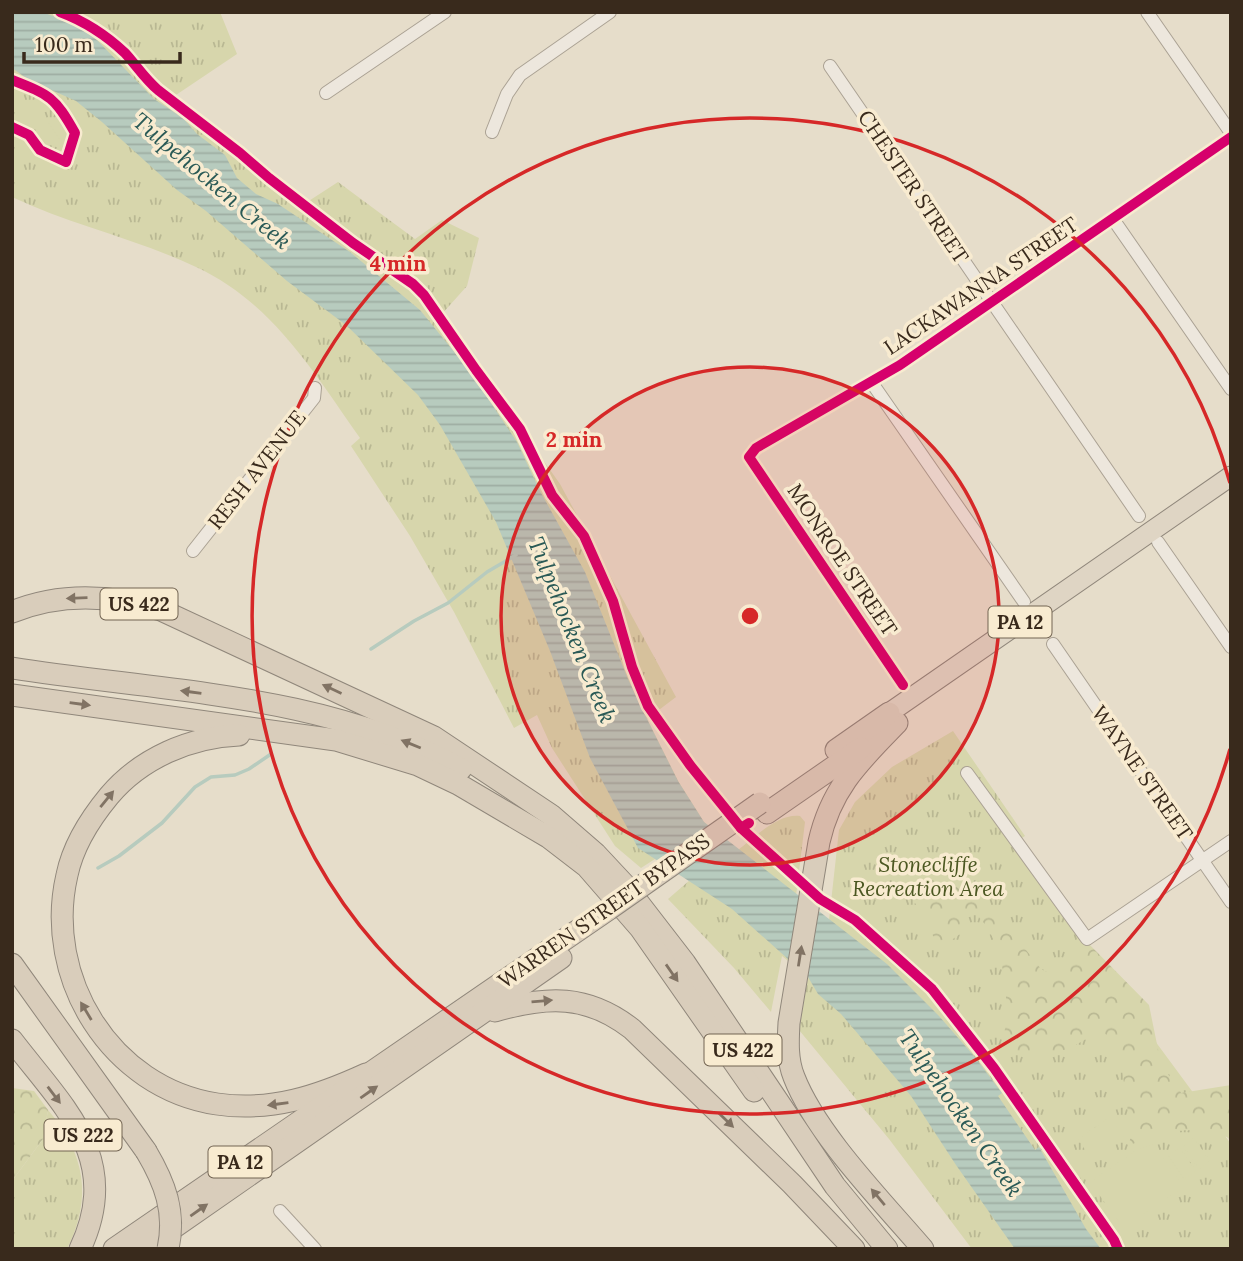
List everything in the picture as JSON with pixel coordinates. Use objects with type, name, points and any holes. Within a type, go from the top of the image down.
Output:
[{"type":"highway","name":"WARREN STREET BYPASS","points":[[114,1249],[366,1074],[613,914],[1231,476]]},
{"type":"highway","name":"WARREN STREET BYPASS","points":[[893,718],[1231,492]]},
{"type":"highway","name":"US 422","points":[[12,612],[49,600],[81,597],[113,598],[161,610],[434,737],[551,815],[596,854],[624,884],[685,963],[835,1186],[887,1249]]},
{"type":"highway","points":[[12,668],[261,702],[368,727],[427,751],[459,768],[502,792],[596,854]]},
{"type":"highway","points":[[12,695],[336,740],[418,765],[458,784],[548,837],[587,867],[640,928],[800,1158],[870,1249]]},
{"type":"highway","points":[[893,718],[840,786],[827,813],[819,842],[789,1023],[790,1063],[807,1102],[841,1153],[923,1249]]},
{"type":"highway","points":[[336,740],[265,734],[220,736],[173,750],[128,777],[115,789],[89,823],[72,856],[63,900],[64,948],[72,983],[96,1027],[128,1063],[171,1090],[217,1104],[263,1106],[306,1098],[366,1074]]},
{"type":"highway","name":"WARREN STREET BYPASS","points":[[143,1249],[477,1018],[613,914]]},
{"type":"highway","name":"US 222","points":[[12,964],[146,1151],[166,1188],[170,1203],[168,1249]]},
{"type":"highway","name":"US 422","points":[[477,1018],[510,1007],[548,1000],[581,1002],[613,1015],[632,1029],[792,1184],[854,1249]]},
{"type":"highway","name":"US 222","points":[[12,1040],[76,1125],[90,1153],[95,1177],[94,1204],[91,1222],[80,1249]]},
{"type":"street","points":[[492,132],[507,93],[520,75],[610,12]]},
{"type":"street","points":[[1147,12],[1231,135]]},
{"type":"street","points":[[326,93],[441,13]]},
{"type":"street","name":"CHESTER STREET","points":[[830,66],[1139,516]]},
{"type":"street","name":"LACKAWANNA STREET","points":[[749,457],[756,448],[872,383],[992,303],[1231,135]]},
{"type":"street","points":[[1112,219],[1231,389]]},
{"type":"street","points":[[872,383],[1024,602]]},
{"type":"street","name":"RESH AVENUE","points":[[193,551],[314,398],[315,388]]},
{"type":"street","name":"MONROE STREET","points":[[749,457],[903,685]]},
{"type":"street","points":[[1158,542],[1231,648]]},
{"type":"street","name":"WAYNE STREET","points":[[1053,644],[1231,902]]},
{"type":"street","points":[[967,773],[1087,939],[1231,841]]},
{"type":"street","points":[[280,1211],[315,1249]]},
{"type":"green space","name":"Stonecliffe Recreation Area","points":[[12,12],[220,12],[237,54],[176,95],[301,206],[338,182],[415,239],[442,220],[479,238],[467,286],[441,315],[560,484],[676,697],[647,719],[678,781],[704,822],[738,850],[775,822],[800,816],[805,822],[796,896],[829,920],[839,830],[855,802],[892,767],[953,731],[1025,836],[1014,843],[1085,946],[1231,1144],[1231,1249],[972,1249],[889,1139],[799,1030],[808,977],[782,956],[771,1012],[734,968],[668,899],[690,880],[655,859],[641,868],[615,846],[552,748],[537,715],[514,728],[454,612],[410,536],[351,446],[360,438],[308,365],[269,319],[247,299],[196,267],[12,197]]},
{"type":"green space","points":[[56,117],[68,135],[60,140],[48,122]]},
{"type":"green space","points":[[942,880],[981,893],[1041,969],[1049,973],[1055,969],[1076,940],[1080,937],[1085,940],[1149,1005],[1161,1064],[1181,1093],[1231,1085],[1231,1141],[1227,1137],[1187,1130],[1170,1132],[1129,1145],[1131,1134],[1119,1047],[1101,1030],[1069,1049],[1038,1055],[1008,1055],[1002,1045],[1006,991],[998,952],[991,934],[969,909],[960,913],[964,931],[946,944],[937,943],[914,901]]},
{"type":"green space","points":[[12,1088],[34,1091],[48,1110],[43,1139],[12,1181]]},
{"type":"green space","points":[[48,1110],[61,1126],[77,1159],[81,1176],[80,1212],[67,1249],[12,1249],[12,1181],[43,1139]]},
{"type":"green space","points":[[1110,1117],[1124,1137],[1091,1159],[1078,1139]]},
{"type":"green space","points":[[1194,1138],[1210,1161],[1199,1169],[1183,1146]]},
{"type":"green space","points":[[1153,1144],[1184,1187],[1123,1228],[1090,1182],[1138,1149]]},
{"type":"green space","points":[[1180,1148],[1196,1171],[1184,1179],[1168,1155]]},
{"type":"water","name":"Tulpehocken Creek","points":[[12,12],[42,12],[74,24],[97,40],[154,99],[183,118],[197,134],[225,155],[237,178],[256,194],[278,204],[350,252],[420,310],[469,370],[517,442],[540,491],[585,572],[647,719],[678,781],[704,822],[887,964],[939,1016],[1002,1093],[998,1096],[1035,1150],[1039,1147],[1086,1229],[1101,1249],[1015,1249],[911,1096],[841,1014],[818,994],[808,977],[732,909],[638,848],[590,758],[550,651],[496,522],[440,425],[418,395],[346,325],[287,281],[206,211],[177,190],[76,101],[29,80],[12,68]]},
{"type":"waterway","name":"Tulpehocken Creek","points":[[371,649],[448,603],[487,572],[516,555]]},
{"type":"waterway","points":[[98,868],[119,856],[162,823],[195,787],[211,777],[235,775],[249,769],[271,754]]},
{"type":"cycle path","points":[[60,12],[86,24],[110,40],[158,90],[353,243],[413,284],[424,295],[520,429],[552,495],[584,536],[613,601],[632,667],[648,706],[690,765],[741,828],[749,823]]},
{"type":"cycle path","points":[[12,80],[43,94],[62,112],[75,133],[66,162],[40,150],[29,135],[12,127]]},
{"type":"cycle path","points":[[903,685],[749,457],[756,448],[900,365],[1231,137]]},
{"type":"cycle path","points":[[741,828],[820,899],[855,920],[932,989],[994,1068],[1118,1249]]}]
